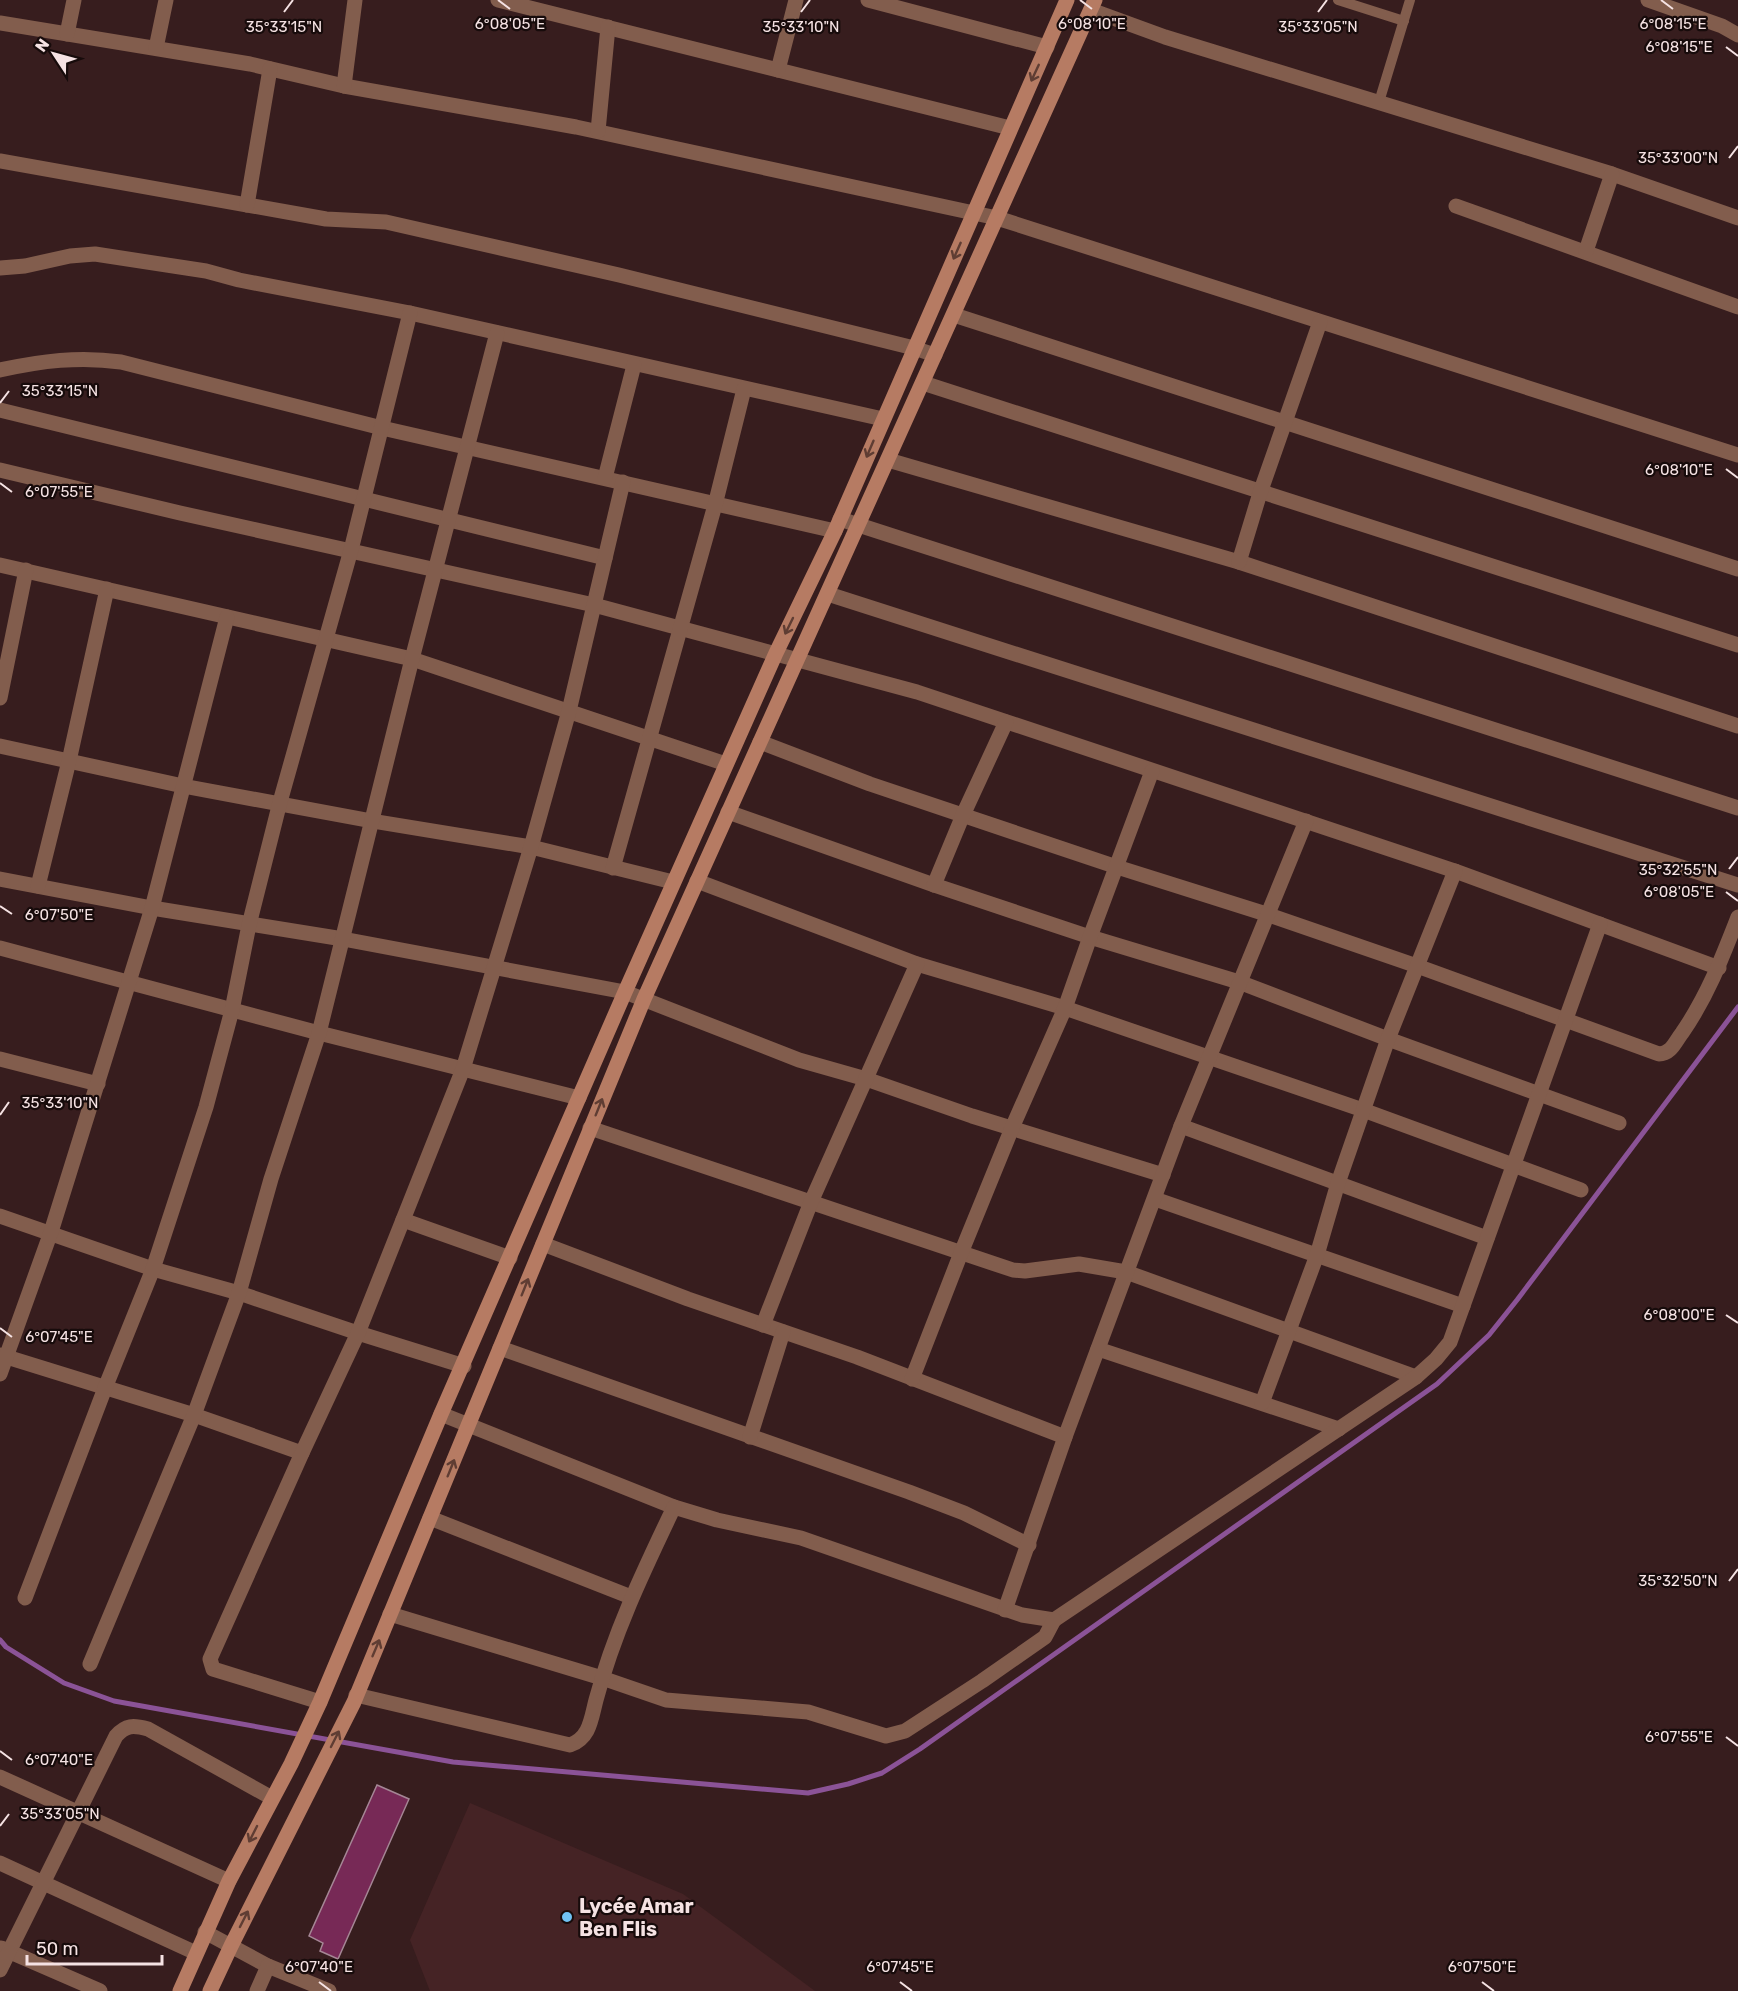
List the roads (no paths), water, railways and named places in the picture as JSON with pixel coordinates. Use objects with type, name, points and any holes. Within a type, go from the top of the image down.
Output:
[{"type":"main road","points":[[180,1991],[229,1881],[291,1764],[317,1708],[441,1414],[464,1366],[673,882],[776,653],[838,525],[1067,0]]},
{"type":"main road","points":[[210,1991],[355,1699],[644,999],[1093,5]]},
{"type":"street","points":[[67,34],[74,0]]},
{"type":"street","points":[[156,48],[166,0]]},
{"type":"street","points":[[344,86],[355,0]]},
{"type":"street","points":[[498,0],[1010,128]]},
{"type":"street","points":[[778,70],[796,0]]},
{"type":"street","points":[[868,0],[1047,47]]},
{"type":"street","points":[[1648,0],[1722,26],[1738,35]]},
{"type":"street","points":[[1093,5],[1165,37],[1612,174],[1738,218]]},
{"type":"street","points":[[0,23],[250,64],[344,86],[598,131],[997,218],[1738,455]]},
{"type":"street","points":[[598,131],[608,27]]},
{"type":"street","points":[[247,205],[270,69]]},
{"type":"street","points":[[0,161],[326,219],[386,222],[619,275],[935,355]]},
{"type":"street","points":[[1586,251],[1612,174]]},
{"type":"street","points":[[1456,206],[1738,307]]},
{"type":"street","points":[[0,268],[26,266],[70,256],[95,254],[207,271],[239,280],[410,313],[883,419]]},
{"type":"street","points":[[25,1598],[153,1269],[206,1107],[232,1010],[249,925],[280,802],[351,550],[410,313]]},
{"type":"street","points":[[954,315],[1738,568]]},
{"type":"street","points":[[1239,562],[1260,493],[1320,322]]},
{"type":"street","points":[[90,1664],[194,1415],[239,1293],[272,1179],[319,1033],[412,659],[497,333]]},
{"type":"street","points":[[0,370],[63,359],[121,362],[382,428],[715,505],[838,525],[860,525],[1738,808]]},
{"type":"street","points":[[605,478],[634,365]]},
{"type":"street","points":[[923,383],[1738,645]]},
{"type":"street","points":[[613,867],[715,505],[744,389]]},
{"type":"street","points":[[0,410],[605,558]]},
{"type":"street","points":[[888,460],[1239,562],[1738,726]]},
{"type":"street","points":[[0,470],[180,513],[594,605],[917,692],[1455,871],[1719,968]]},
{"type":"street","points":[[317,1708],[213,1669],[210,1659],[358,1333],[463,1069],[531,847],[569,711],[623,482]]},
{"type":"street","points":[[0,565],[412,659],[726,764]]},
{"type":"street","points":[[0,694],[6,639],[26,570]]},
{"type":"street","points":[[38,886],[69,761],[107,589]]},
{"type":"street","points":[[828,594],[1738,885]]},
{"type":"street","points":[[0,1374],[3,1356],[51,1232],[152,908],[227,616]]},
{"type":"street","points":[[934,885],[1006,722]]},
{"type":"street","points":[[760,742],[870,784],[1417,966],[1655,1053],[1666,1053],[1698,1011],[1719,968],[1738,917]]},
{"type":"street","points":[[0,746],[183,786],[280,802],[372,821],[531,847],[673,882]]},
{"type":"street","points":[[912,1379],[1012,1128],[1065,1008],[1152,771]]},
{"type":"street","points":[[728,812],[1090,937],[1239,982],[1619,1123]]},
{"type":"street","points":[[1005,1610],[1065,1437],[1181,1126],[1306,821]]},
{"type":"street","points":[[1262,1403],[1317,1255],[1338,1183],[1388,1039],[1455,871]]},
{"type":"street","points":[[0,879],[249,925],[343,939],[625,992],[799,1060],[866,1079],[1163,1175]]},
{"type":"street","points":[[697,882],[916,964],[1065,1008],[1363,1110],[1513,1163],[1581,1190]]},
{"type":"street","points":[[390,1614],[602,1678],[666,1700],[808,1712],[885,1736],[905,1731],[1046,1637],[1054,1620],[1416,1377],[1437,1359],[1450,1342],[1600,924]]},
{"type":"street","points":[[0,948],[319,1033],[579,1098]]},
{"type":"street","points":[[763,1325],[812,1202],[916,964]]},
{"type":"street","points":[[0,1059],[98,1084]]},
{"type":"street","points":[[1181,1126],[1487,1238]]},
{"type":"street","points":[[590,1128],[1013,1270],[1025,1271],[1079,1264],[1126,1272],[1416,1377]]},
{"type":"street","points":[[1155,1199],[1463,1305]]},
{"type":"street","points":[[0,1216],[153,1269],[239,1293],[464,1366]]},
{"type":"street","points":[[403,1220],[510,1258]]},
{"type":"street","points":[[543,1244],[1065,1437]]},
{"type":"street","points":[[750,1437],[783,1332]]},
{"type":"street","points":[[500,1348],[964,1513],[1029,1545]]},
{"type":"street","points":[[1098,1349],[1339,1429]]},
{"type":"street","points":[[3,1356],[194,1415],[302,1453]]},
{"type":"street","points":[[441,1414],[674,1507],[717,1520],[801,1538],[1005,1610],[1030,1617],[1054,1620]]},
{"type":"street","points":[[355,1699],[570,1745],[580,1741],[588,1731],[602,1678],[631,1597],[674,1507]]},
{"type":"street","points":[[430,1518],[631,1597]]},
{"type":"street","points":[[0,1970],[4,1949],[43,1882],[116,1736],[124,1727],[135,1725],[148,1729],[272,1798]]},
{"type":"street","points":[[0,1777],[229,1881]]},
{"type":"street","points":[[0,1863],[196,1953]]},
{"type":"street","points":[[205,1932],[268,1966],[329,1991]]},
{"type":"street","points":[[4,1949],[100,1991]]},
{"type":"street","points":[[257,1991],[268,1966]]},
{"type":"lane","points":[[1338,0],[1404,21]]},
{"type":"lane","points":[[1379,102],[1410,0]]},
{"type":"waterway","points":[[0,1640],[6,1647],[64,1683],[114,1701],[453,1762],[808,1793],[882,1773],[920,1749],[1437,1384],[1489,1335],[1517,1300],[1738,1007]]},
{"type":"place","name":"Lycée Amar Ben Flis","points":[[567,1917]]}]
